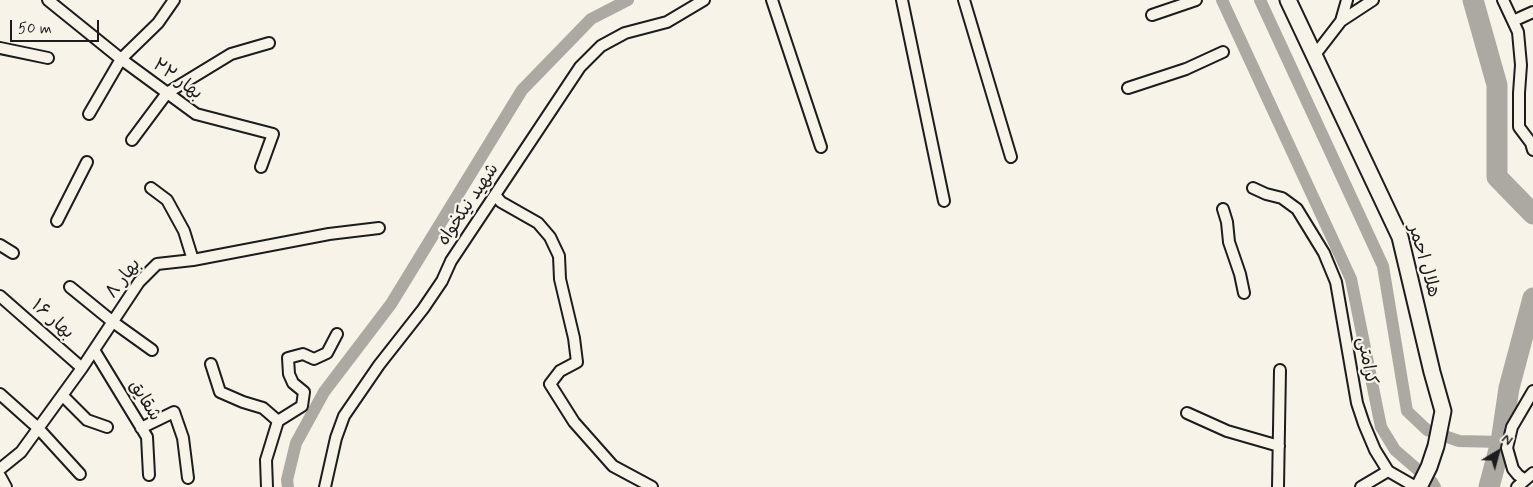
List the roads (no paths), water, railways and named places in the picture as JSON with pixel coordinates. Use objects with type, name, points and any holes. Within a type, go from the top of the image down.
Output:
[{"type":"main road","name":"هلال احمر","points":[[1288,0],[1400,237],[1432,372],[1444,411],[1429,467],[1418,487]]},
{"type":"street","name":"بهار ۲۲","points":[[48,0],[121,59],[196,114],[273,134],[261,167]]},
{"type":"street","points":[[89,114],[121,59],[158,23],[174,0]]},
{"type":"street","name":"شهید نیکخواه","points":[[325,487],[336,438],[344,416],[370,377],[428,302],[442,281],[451,261],[580,68],[601,46],[625,33],[667,22],[704,0]]},
{"type":"street","points":[[772,0],[821,147]]},
{"type":"street","points":[[902,0],[944,201]]},
{"type":"street","points":[[964,0],[1011,157]]},
{"type":"street","points":[[1152,15],[1196,0]]},
{"type":"street","points":[[1341,21],[1347,0]]},
{"type":"street","points":[[1314,56],[1341,21],[1373,0]]},
{"type":"street","points":[[1502,0],[1518,32],[1521,65],[1519,93],[1520,127],[1532,145]]},
{"type":"street","points":[[1513,21],[1533,12]]},
{"type":"street","points":[[132,140],[167,93],[231,54],[269,43]]},
{"type":"street","points":[[0,48],[48,58]]},
{"type":"street","points":[[1128,88],[1186,69],[1223,52]]},
{"type":"street","points":[[57,221],[87,162]]},
{"type":"street","points":[[151,188],[168,200],[184,231],[193,260]]},
{"type":"street","name":"کرامتی","points":[[1253,188],[1282,198],[1297,208],[1324,253],[1336,282],[1357,403],[1375,450],[1388,471]]},
{"type":"street","points":[[495,195],[500,202],[538,223],[550,237],[559,256],[560,279],[574,338],[577,362],[560,372],[550,384],[574,422],[613,466],[652,487]]},
{"type":"street","points":[[1222,209],[1227,222],[1229,242],[1240,274],[1244,293]]},
{"type":"street","name":"بهار ۸","points":[[0,469],[21,452],[82,368],[139,282],[157,264],[193,260],[329,234],[379,228]]},
{"type":"street","points":[[0,245],[13,253]]},
{"type":"street","points":[[70,287],[112,322],[152,350]]},
{"type":"street","name":"بهار ۱۶","points":[[0,296],[82,368]]},
{"type":"street","points":[[267,487],[266,460],[278,421],[302,406],[304,392],[293,383],[289,374],[288,358],[303,354],[314,359],[327,353],[337,334]]},
{"type":"street","name":"شقایق","points":[[94,350],[147,437],[149,475]]},
{"type":"street","points":[[211,364],[220,392],[263,408],[278,421]]},
{"type":"street","points":[[1278,487],[1280,370]]},
{"type":"street","points":[[1529,476],[1518,475],[1513,469],[1507,448],[1512,427],[1533,391]]},
{"type":"street","points":[[0,394],[38,428],[80,474]]},
{"type":"street","points":[[62,396],[87,420],[108,427]]},
{"type":"street","points":[[141,428],[174,412],[183,438],[188,478]]},
{"type":"street","points":[[1187,412],[1227,431],[1279,446]]},
{"type":"street","points":[[1361,487],[1388,471],[1418,487]]},
{"type":"street","points":[[0,476],[6,487]]},
{"type":"street","points":[[1516,487],[1529,476]]},
{"type":"waterway","points":[[288,487],[287,480],[296,443],[324,392],[391,304],[522,90],[591,19],[628,0]]},
{"type":"waterway","points":[[1222,0],[1351,279],[1381,427],[1395,450],[1432,482],[1435,487]]},
{"type":"waterway","points":[[1260,0],[1383,266],[1407,411],[1427,430],[1459,441],[1501,442]]},
{"type":"waterway","points":[[1473,0],[1497,85],[1497,177],[1533,214]]},
{"type":"waterway","points":[[1489,487],[1501,442],[1509,388],[1533,298]]}]
